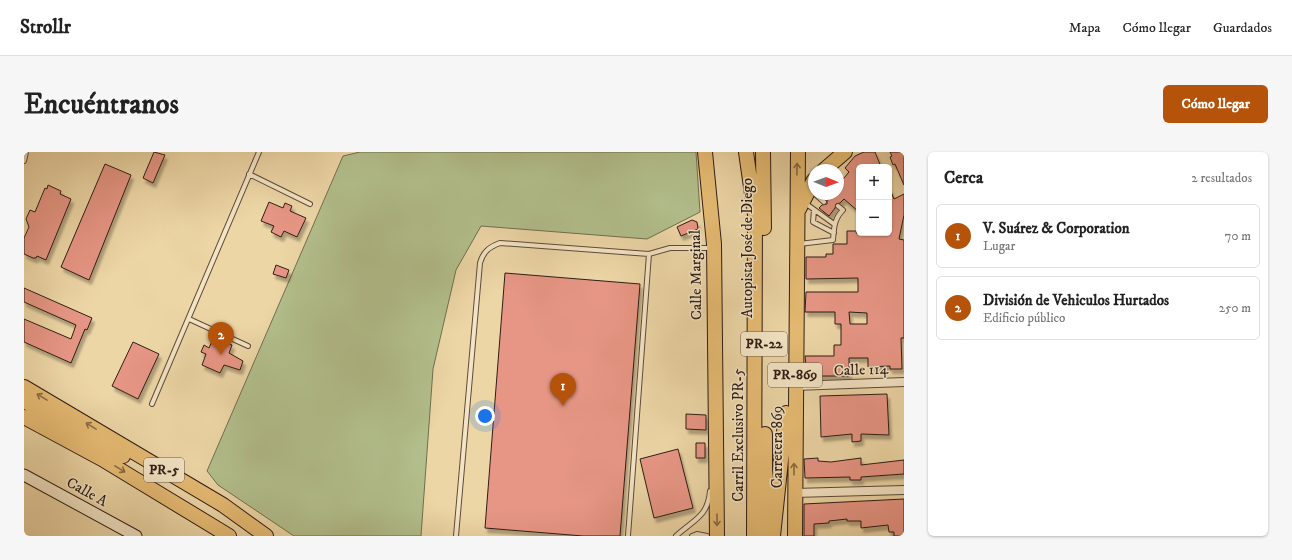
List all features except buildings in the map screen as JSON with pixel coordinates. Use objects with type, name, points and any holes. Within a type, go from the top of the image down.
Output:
[{"type":"highway","name":"Calle Marginal","points":[[705,152],[714,249],[714,384],[717,397],[717,536]]},
{"type":"highway","points":[[746,152],[755,215]]},
{"type":"highway","name":"Autopista José de Diego","points":[[746,152],[746,536]]},
{"type":"highway","points":[[755,215],[763,152]]},
{"type":"highway","name":"Autopista José de Diego","points":[[763,152],[765,536]]},
{"type":"highway","name":"Carretera 869","points":[[795,536],[796,245],[800,208],[798,152]]},
{"type":"highway","points":[[831,164],[845,152]]},
{"type":"highway","name":"PR-869","points":[[800,208],[808,195]]},
{"type":"highway","name":"Carril Exclusivo PR-5","points":[[754,536],[755,215]]},
{"type":"highway","points":[[773,536],[785,426],[790,311],[796,272]]},
{"type":"highway","name":"PR-5","points":[[24,387],[222,505],[266,536]]},
{"type":"highway","points":[[24,401],[145,469],[213,510],[251,536]]},
{"type":"highway","name":"PR-5","points":[[24,417],[102,459],[229,536]]},
{"type":"street","name":"Calle Marginal","points":[[711,152],[719,249],[717,397]]},
{"type":"street","name":"Calle 114","points":[[795,386],[904,382]]},
{"type":"street","name":"Calle A","points":[[24,475],[136,536]]},
{"type":"street","points":[[794,493],[904,490]]},
{"type":"lane","points":[[24,161],[26,152]]},
{"type":"lane","points":[[152,404],[259,152]]},
{"type":"lane","points":[[249,174],[310,204]]},
{"type":"lane","points":[[796,245],[833,240],[834,224],[837,215],[842,210],[838,206]]},
{"type":"lane","points":[[800,208],[814,210],[834,224]]},
{"type":"lane","points":[[814,210],[812,222],[834,233]]},
{"type":"lane","points":[[833,211],[837,215]]},
{"type":"lane","points":[[456,536],[482,254],[492,246],[500,243],[649,254],[670,248],[714,249]]},
{"type":"lane","points":[[628,536],[649,254]]},
{"type":"lane","points":[[188,319],[248,346]]},
{"type":"lane","points":[[711,462],[711,454],[717,434]]},
{"type":"lane","points":[[676,536],[704,513],[709,500],[710,484]]},
{"type":"lane","points":[[692,536],[697,534],[707,536]]},
{"type":"green space","points":[[360,152],[696,152],[700,212],[647,239],[481,226],[456,270],[433,369],[421,536],[294,536],[218,485],[207,471],[343,156]]},
{"type":"place","name":"División de Vehiculos Hurtados","points":[[221,355]]},
{"type":"place","name":"V. Suárez & Corporation","points":[[563,406]]}]
